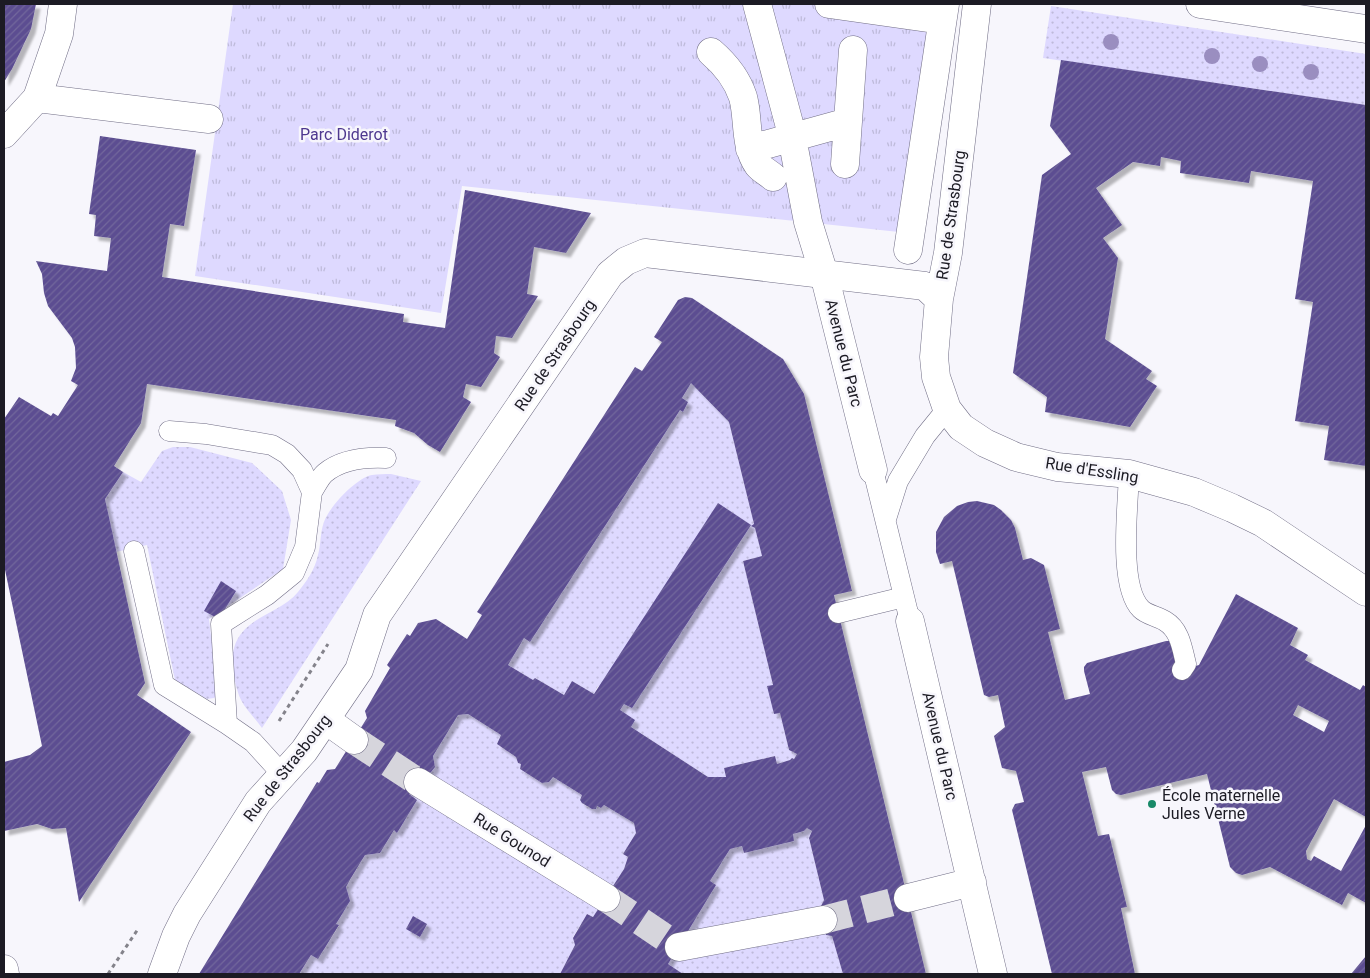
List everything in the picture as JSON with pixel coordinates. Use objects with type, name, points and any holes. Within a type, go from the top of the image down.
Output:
[{"type":"street","points":[[4,134],[37,98],[59,34],[63,4]]},
{"type":"street","name":"Avenue du Parc","points":[[757,4],[791,137],[808,222],[824,274],[873,470]]},
{"type":"street","points":[[829,4],[943,12],[908,250]]},
{"type":"street","name":"Rue de Strasbourg","points":[[939,299],[948,253],[978,4]]},
{"type":"street","points":[[1200,4],[1366,29]]},
{"type":"street","points":[[845,164],[854,50]]},
{"type":"street","points":[[712,52],[724,63],[742,96],[750,149],[759,166],[774,177]]},
{"type":"street","points":[[37,98],[209,119]]},
{"type":"street","points":[[750,149],[848,122]]},
{"type":"street","name":"Rue de Strasbourg","points":[[162,974],[176,936],[187,914],[258,802],[304,751],[359,670],[377,615],[610,274],[626,261],[644,253],[925,286],[939,299]]},
{"type":"street","name":"Rue d'Essling","points":[[939,299],[934,357],[936,377],[947,409],[961,427],[985,443],[1016,457],[1057,467],[1129,474],[1194,492],[1263,523],[1366,592]]},
{"type":"street","name":"Avenue du Parc","points":[[907,609],[993,974]]},
{"type":"street","points":[[326,720],[354,740]]},
{"type":"street","name":"Rue Gounod","points":[[418,782],[606,898]]},
{"type":"street","points":[[908,898],[972,882]]},
{"type":"street","points":[[680,947],[823,920]]},
{"type":"street","points":[[4,969],[5,974]]},
{"type":"lane","points":[[886,519],[898,481],[925,436],[947,409]]},
{"type":"lane","points":[[169,432],[206,434],[272,445],[287,454],[302,470],[312,492]]},
{"type":"lane","points":[[226,724],[221,624],[267,596],[294,573],[305,547],[312,492],[324,474],[344,462],[372,457],[386,458]]},
{"type":"lane","name":"Avenue du Parc","points":[[873,470],[907,609]]},
{"type":"lane","points":[[1129,474],[1128,583],[1134,600],[1141,609],[1165,621],[1179,636],[1186,664],[1182,670]]},
{"type":"lane","points":[[134,551],[164,685],[253,742],[282,774]]},
{"type":"lane","points":[[838,613],[907,609]]},
{"type":"green space","name":"Parc Diderot","points":[[233,4],[933,4],[899,232],[462,186],[441,313],[195,276]]},
{"type":"green space","points":[[1051,6],[1366,54],[1366,105],[1043,58]]},
{"type":"green space","points":[[691,383],[729,422],[762,556],[743,561],[773,685],[774,714],[780,713],[789,750],[797,754],[794,759],[792,758],[777,764],[775,756],[724,768],[726,777],[708,777],[631,727],[620,710],[624,704],[598,686],[594,694],[572,681],[564,695],[508,665],[524,638],[530,642],[680,410],[683,411],[688,402],[682,398]]},
{"type":"green space","points":[[173,447],[190,447],[252,463],[282,491],[291,520],[283,569],[209,619],[218,694],[214,698],[207,699],[175,680],[147,545],[116,552],[105,499],[123,472],[141,482],[162,451]]},
{"type":"green space","points":[[391,474],[421,481],[262,728],[243,704],[237,689],[233,654],[239,637],[253,622],[290,600],[304,584],[317,560],[324,522],[331,509],[344,494],[366,477]]},
{"type":"green space","points":[[468,714],[501,735],[497,744],[516,757],[518,763],[521,764],[520,769],[542,783],[549,782],[553,777],[582,795],[580,800],[583,804],[596,809],[597,806],[601,808],[604,805],[634,823],[636,833],[623,854],[628,857],[624,869],[593,917],[587,914],[573,937],[575,945],[560,974],[299,974],[311,955],[318,959],[339,926],[336,924],[346,887],[365,855],[380,853],[394,830],[397,832],[417,800],[409,794],[423,773],[430,773],[435,767],[433,756],[458,715]]},
{"type":"green space","points":[[807,828],[812,831],[809,838],[824,900],[820,908],[826,935],[832,936],[843,974],[683,974],[668,964],[716,885],[710,881],[730,849],[742,846],[744,853],[794,841],[793,834],[804,831]]},
{"type":"building","points":[[4,4],[36,4],[31,29],[4,82]]},
{"type":"building","points":[[1061,60],[1366,105],[1366,466],[1324,460],[1329,426],[1295,421],[1313,302],[1295,299],[1313,181],[1251,171],[1249,183],[1180,173],[1181,161],[1161,157],[1160,166],[1133,162],[1096,188],[1122,225],[1103,238],[1118,258],[1105,339],[1152,371],[1146,379],[1157,386],[1130,427],[1045,412],[1047,397],[1013,373],[1042,175],[1071,154],[1050,126]]},
{"type":"building","points":[[100,136],[196,150],[184,226],[170,224],[162,277],[404,314],[403,322],[445,328],[465,190],[591,213],[566,253],[534,247],[527,294],[538,296],[512,338],[496,336],[494,353],[500,357],[481,387],[466,384],[463,397],[471,402],[440,452],[414,433],[395,426],[396,420],[147,384],[141,423],[114,466],[123,472],[105,499],[145,683],[137,695],[191,732],[79,902],[66,828],[52,829],[37,824],[4,831],[4,762],[30,755],[42,746],[4,565],[4,419],[19,397],[51,416],[53,413],[58,416],[78,385],[71,381],[76,368],[75,347],[72,338],[48,306],[44,293],[42,274],[36,261],[107,271],[111,238],[94,236],[96,215],[89,214]]},
{"type":"building","points":[[685,297],[692,298],[783,359],[804,394],[852,591],[834,595],[926,974],[843,974],[832,936],[826,935],[820,908],[824,900],[809,838],[812,831],[807,828],[804,831],[793,834],[794,841],[744,853],[742,846],[730,849],[710,881],[716,885],[668,964],[683,974],[560,974],[575,945],[573,938],[587,914],[593,917],[624,869],[628,857],[623,854],[636,833],[634,823],[604,805],[601,808],[597,806],[596,809],[592,809],[582,803],[580,800],[582,795],[553,777],[549,782],[542,783],[520,769],[521,764],[518,763],[516,757],[497,744],[501,735],[468,714],[458,715],[433,756],[435,767],[427,774],[423,773],[409,794],[417,800],[397,833],[394,830],[380,853],[365,855],[346,887],[350,901],[336,924],[339,925],[318,959],[311,955],[299,974],[199,974],[317,782],[319,783],[327,770],[335,769],[367,718],[365,711],[390,668],[387,665],[407,634],[410,636],[418,623],[436,619],[467,639],[482,615],[477,612],[635,367],[642,371],[662,342],[654,337],[678,300]],"holes":[[[691,383],[729,422],[754,524],[751,526],[755,528],[762,556],[743,561],[773,685],[767,686],[774,714],[780,713],[789,750],[797,754],[794,759],[792,758],[777,764],[775,756],[724,768],[726,777],[708,777],[631,727],[635,720],[620,710],[624,704],[632,708],[751,525],[718,503],[594,694],[572,681],[564,695],[508,665],[524,638],[530,642],[680,410],[683,412],[688,402],[682,398]]]},
{"type":"building","points":[[977,501],[994,505],[1001,510],[1011,520],[1015,528],[1023,560],[1031,558],[1044,565],[1060,629],[1048,632],[1065,700],[1090,694],[1084,671],[1087,663],[1166,641],[1169,641],[1182,670],[1199,665],[1236,594],[1298,628],[1290,645],[1308,655],[1305,660],[1360,690],[1363,685],[1366,687],[1366,817],[1334,799],[1306,851],[1307,859],[1311,861],[1314,856],[1341,871],[1366,825],[1366,903],[1348,893],[1342,905],[1270,867],[1242,875],[1236,873],[1230,867],[1207,774],[1121,795],[1116,794],[1112,790],[1106,767],[1082,772],[1098,836],[1109,834],[1127,907],[1121,908],[1135,974],[1052,974],[1012,810],[1015,804],[1024,802],[1016,771],[1002,768],[994,736],[1005,727],[998,695],[989,697],[984,695],[952,561],[940,564],[936,552],[936,532],[944,517],[957,506]],"holes":[[[1298,705],[1329,721],[1324,732],[1293,715]]]},
{"type":"building","points":[[221,581],[236,591],[219,619],[204,611]]},
{"type":"building","points":[[413,916],[427,924],[420,937],[406,929]]},
{"type":"building","points":[[1366,956],[1366,974],[1351,974]]},
{"type":"tunnel","points":[[354,740],[418,782]]},
{"type":"tunnel","points":[[606,898],[679,947]]},
{"type":"tunnel","points":[[823,920],[908,898]]},
{"type":"place","name":"École maternelle Jules Verne","points":[[1152,804]]}]
